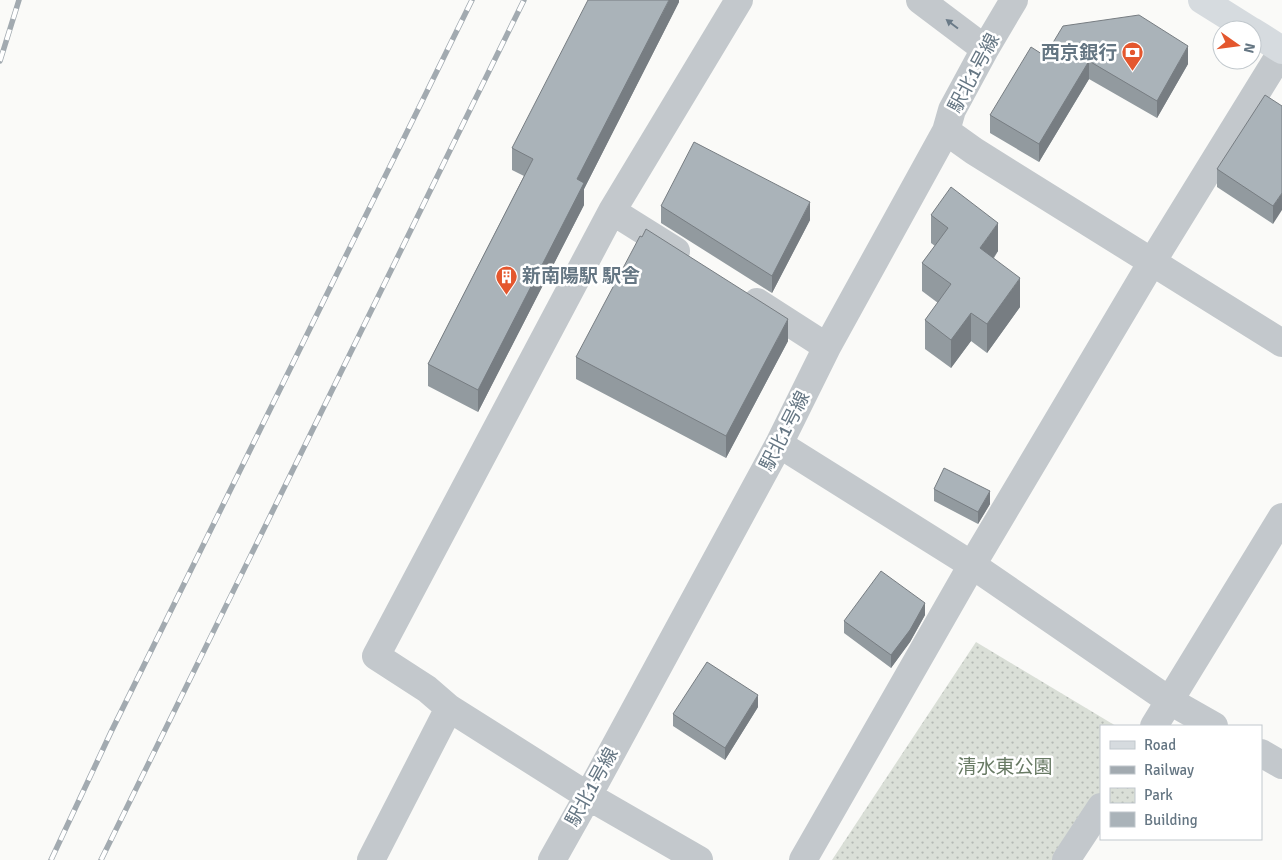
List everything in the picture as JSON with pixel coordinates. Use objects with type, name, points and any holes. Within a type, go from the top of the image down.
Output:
[{"type":"main road","points":[[1202,0],[1234,20]]},
{"type":"main road","points":[[1262,38],[1282,50]]},
{"type":"street","points":[[699,860],[588,796],[449,708],[427,689],[376,656],[612,211],[739,0]]},
{"type":"street","points":[[920,0],[985,49]]},
{"type":"street","name":"駅北1号線","points":[[552,860],[779,444],[827,346],[946,131],[952,110],[1014,0]]},
{"type":"street","points":[[803,860],[972,565],[1152,262],[1282,50]]},
{"type":"street","points":[[946,131],[1282,343]]},
{"type":"street","points":[[612,211],[695,263]]},
{"type":"street","points":[[736,289],[827,346]]},
{"type":"street","points":[[779,444],[972,565],[1170,701],[1212,725]]},
{"type":"street","points":[[1155,725],[1282,516]]},
{"type":"street","points":[[371,860],[449,708]]},
{"type":"street","points":[[1262,754],[1282,765]]},
{"type":"street","points":[[1066,860],[1100,809]]},
{"type":"green space","name":"清水東公園","points":[[976,642],[1114,725],[1100,725],[1100,801],[1061,860],[832,860]]},
{"type":"building","name":"新南陽駅 駅舎","points":[[588,0],[669,0],[577,179],[584,183],[478,390],[428,364],[533,159],[512,148]]},
{"type":"building","points":[[1139,15],[1188,46],[1157,101],[1089,61],[1039,144],[990,115],[1031,47],[1045,56],[1063,26]]},
{"type":"building","points":[[1265,95],[1282,106],[1282,193],[1273,206],[1217,169]]},
{"type":"building","points":[[694,142],[810,202],[772,276],[661,206]]},
{"type":"building","points":[[951,187],[998,223],[980,248],[1020,278],[987,324],[971,313],[951,340],[925,320],[951,284],[922,263],[948,228],[931,215]]},
{"type":"building","points":[[646,229],[788,319],[726,436],[576,357],[640,236],[642,237]]},
{"type":"building","points":[[944,468],[990,491],[978,512],[934,489]]},
{"type":"building","points":[[881,571],[925,603],[910,630],[891,655],[844,621]]},
{"type":"building","points":[[707,662],[758,695],[725,748],[673,714]]},
{"type":"railway","points":[[0,61],[19,0]]},
{"type":"railway","points":[[51,860],[111,732],[472,0]]},
{"type":"railway","points":[[101,860],[524,0]]},
{"type":"place","name":"西京銀行","points":[[1133,72]]},
{"type":"place","name":"新南陽駅 駅舎","points":[[506,295]]}]
